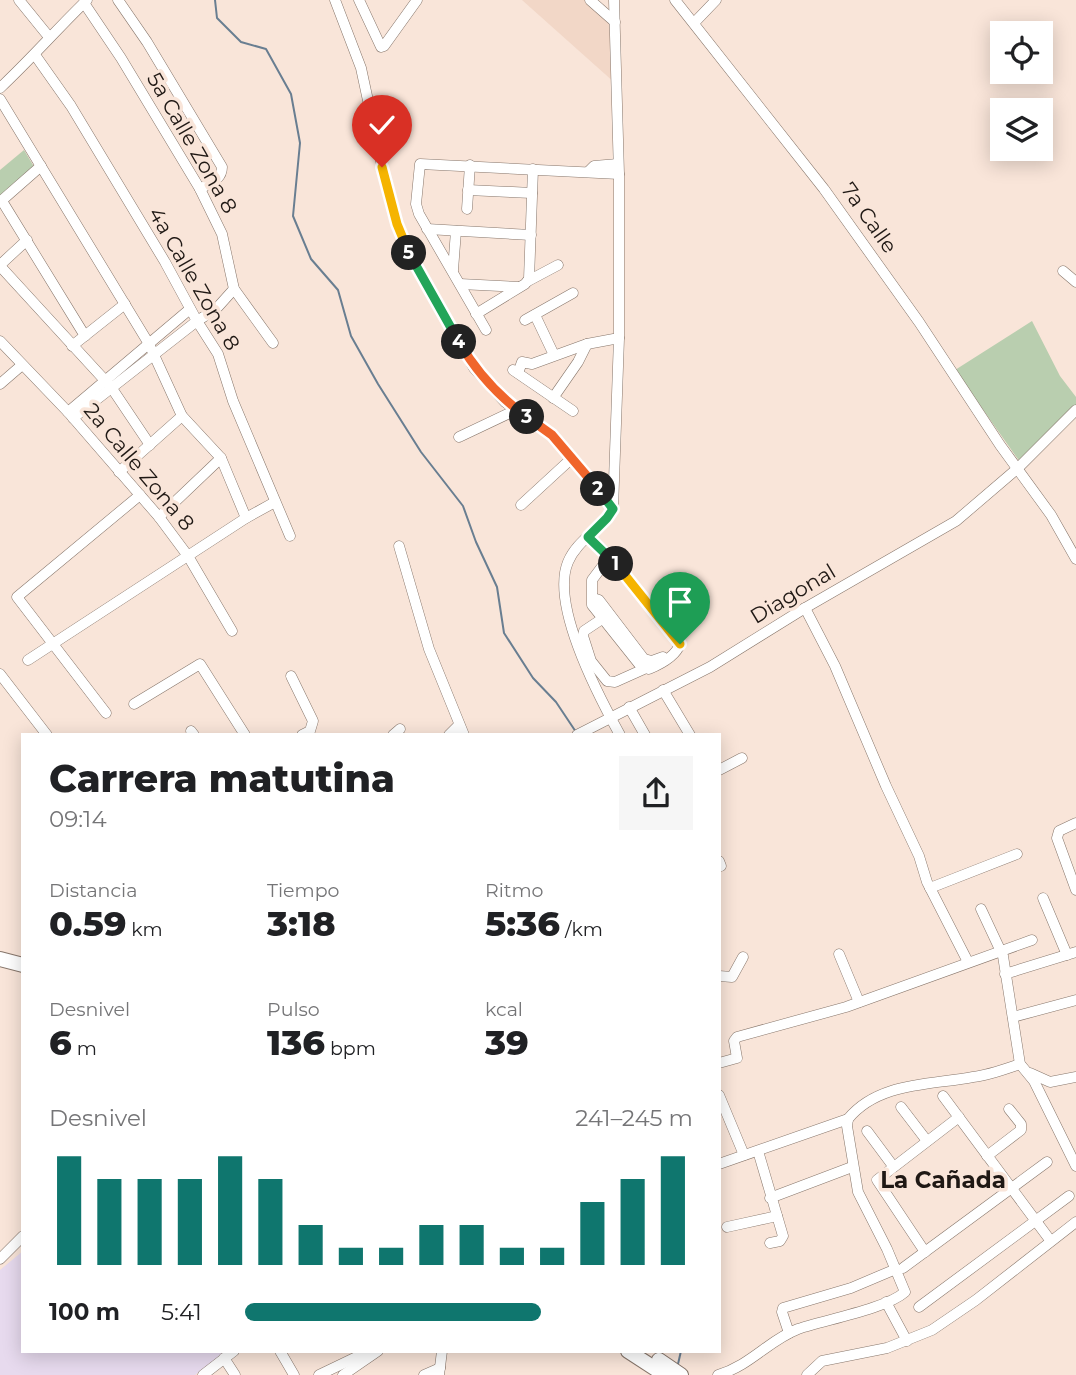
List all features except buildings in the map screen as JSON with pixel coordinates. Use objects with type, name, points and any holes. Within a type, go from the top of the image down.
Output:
[{"type":"highway","points":[[0,951],[21,956]]},
{"type":"highway","points":[[0,958],[21,964]]},
{"type":"highway","points":[[632,1353],[674,1373]]},
{"type":"highway","points":[[648,1353],[674,1373]]},
{"type":"street","points":[[19,0],[49,37]]},
{"type":"street","points":[[118,0],[147,42],[222,167],[217,180],[200,189]]},
{"type":"street","points":[[335,0],[361,68],[387,189],[403,241],[474,368],[505,402],[552,435],[613,509]]},
{"type":"street","points":[[359,0],[381,47],[417,0]]},
{"type":"street","points":[[590,0],[615,22]]},
{"type":"street","points":[[614,0],[619,169],[619,338],[613,509],[574,551],[567,565],[564,583],[566,604],[585,668],[619,733]]},
{"type":"street","name":"7a Calle","points":[[675,0],[824,189],[1051,515],[1076,559]]},
{"type":"street","points":[[694,23],[716,0]]},
{"type":"street","points":[[0,88],[85,1]]},
{"type":"street","name":"5a Calle Zona 8","points":[[85,1],[200,189],[222,234],[234,289],[273,343]]},
{"type":"street","name":"4a Calle Zona 8","points":[[35,55],[71,106],[166,262],[190,309],[218,354],[233,401],[290,536]]},
{"type":"street","points":[[0,99],[151,349],[182,415],[221,458],[246,517]]},
{"type":"street","points":[[486,330],[427,229],[416,204],[420,164],[588,172],[619,169]]},
{"type":"street","points":[[467,209],[470,165]]},
{"type":"street","points":[[41,166],[1,202],[85,336]]},
{"type":"street","points":[[524,284],[531,235],[533,169]]},
{"type":"street","points":[[468,190],[532,193]]},
{"type":"street","points":[[427,229],[531,235]]},
{"type":"street","points":[[453,271],[456,231]]},
{"type":"street","points":[[27,240],[0,265],[108,383],[150,445]]},
{"type":"street","points":[[477,314],[558,265]]},
{"type":"street","points":[[1063,271],[1076,282]]},
{"type":"street","points":[[460,284],[524,284]]},
{"type":"street","points":[[70,415],[151,349],[216,309],[234,289]]},
{"type":"street","points":[[554,355],[530,317],[573,293]]},
{"type":"street","points":[[72,346],[125,304]]},
{"type":"street","points":[[151,349],[190,309]]},
{"type":"street","points":[[573,411],[518,374],[522,362],[532,364],[587,344],[619,338]]},
{"type":"street","name":"2a Calle Zona 8","points":[[0,341],[70,415],[159,517],[188,556],[232,631]]},
{"type":"street","points":[[553,398],[587,344]]},
{"type":"street","points":[[0,384],[22,365]]},
{"type":"street","points":[[459,437],[516,410]]},
{"type":"street","name":"Diagonal","points":[[580,733],[722,660],[805,608],[956,521],[1018,468],[1076,410]]},
{"type":"street","points":[[119,472],[182,415]]},
{"type":"street","points":[[159,517],[221,458]]},
{"type":"street","points":[[521,505],[570,458]]},
{"type":"street","points":[[106,713],[18,600],[18,594],[140,495]]},
{"type":"street","points":[[28,660],[246,517],[275,502]]},
{"type":"street","points":[[588,537],[610,556],[680,644],[679,649],[663,663],[649,669],[644,668],[615,682],[607,681],[591,662],[583,636],[584,631],[602,619]]},
{"type":"street","points":[[399,546],[429,649],[462,730]]},
{"type":"street","points":[[610,556],[592,580],[592,605],[644,668]]},
{"type":"street","points":[[593,598],[599,600],[645,659],[652,661],[670,657]]},
{"type":"street","points":[[805,608],[835,666],[919,856],[930,888],[968,962]]},
{"type":"street","points":[[134,704],[200,664],[244,733]]},
{"type":"street","points":[[0,674],[45,733]]},
{"type":"street","points":[[291,676],[313,721],[310,731],[306,733]]},
{"type":"street","points":[[663,690],[689,733]]},
{"type":"street","points":[[629,707],[644,733]]},
{"type":"street","points":[[721,770],[742,758]]},
{"type":"street","points":[[1076,823],[1059,831],[1057,838],[1076,890]]},
{"type":"street","points":[[930,888],[1017,854]]},
{"type":"street","points":[[1005,974],[1072,954],[1043,898]]},
{"type":"street","points":[[981,909],[1000,951],[1015,1042],[1023,1068],[1034,1081],[1076,1166]]},
{"type":"street","points":[[721,1062],[737,1058],[734,1039],[737,1037],[859,1002],[1032,940]]},
{"type":"street","points":[[839,954],[859,1002]]},
{"type":"street","points":[[721,976],[732,977],[743,957]]},
{"type":"street","points":[[1013,1017],[1076,1000]]},
{"type":"street","points":[[721,1163],[848,1118],[861,1107],[894,1090],[1023,1068],[1050,1082],[1076,1077]]},
{"type":"street","points":[[943,1096],[1050,1240]]},
{"type":"street","points":[[721,1100],[744,1155]]},
{"type":"street","points":[[901,1107],[927,1141]]},
{"type":"street","points":[[987,1156],[1021,1130],[1021,1125],[1009,1109]]},
{"type":"street","points":[[925,1252],[878,1184],[879,1175],[959,1117]]},
{"type":"street","points":[[718,1375],[742,1366],[789,1333],[886,1302],[905,1292],[900,1269],[860,1198],[852,1167],[848,1118]]},
{"type":"street","points":[[867,1130],[893,1166]]},
{"type":"street","points":[[758,1151],[783,1238],[770,1243]]},
{"type":"street","points":[[789,1333],[783,1308],[900,1269],[1047,1162]]},
{"type":"street","points":[[771,1198],[852,1167]]},
{"type":"street","points":[[919,1307],[1069,1195]]},
{"type":"street","points":[[727,1227],[777,1216]]},
{"type":"street","points":[[807,1375],[822,1361],[887,1348],[932,1331],[1076,1222]]},
{"type":"street","points":[[0,1259],[21,1238]]},
{"type":"street","points":[[886,1302],[907,1341]]},
{"type":"street","points":[[203,1375],[231,1353]]},
{"type":"street","points":[[281,1353],[294,1375]]},
{"type":"street","points":[[319,1375],[365,1353]]},
{"type":"street","points":[[343,1375],[375,1353]]},
{"type":"street","points":[[433,1373],[441,1353]]},
{"type":"street","points":[[225,1358],[234,1375]]},
{"type":"shaded area","points":[[522,0],[587,0],[612,23],[615,83]]},
{"type":"shaded area","points":[[21,1253],[21,1353],[223,1353],[195,1375],[0,1375],[0,1270]]},
{"type":"green space","points":[[24,150],[36,170],[0,202],[0,170]]},
{"type":"green space","points":[[1032,321],[1060,376],[1076,397],[1076,407],[1020,462],[955,370]]},
{"type":"waterway","points":[[215,0],[217,18],[241,42],[266,49],[291,94],[300,143],[293,216],[311,259],[338,290],[351,336],[378,384],[421,452],[463,506],[497,587],[504,633],[533,678],[556,702],[576,732]]},
{"type":"waterway","points":[[678,1364],[681,1353]]},
{"type":"district","name":"La Cañada","points":[[943,1180]]},
{"type":"route","points":[[382,167],[403,241],[474,368],[505,402],[552,435],[602,493],[613,509],[588,537],[610,556],[680,644]]}]
